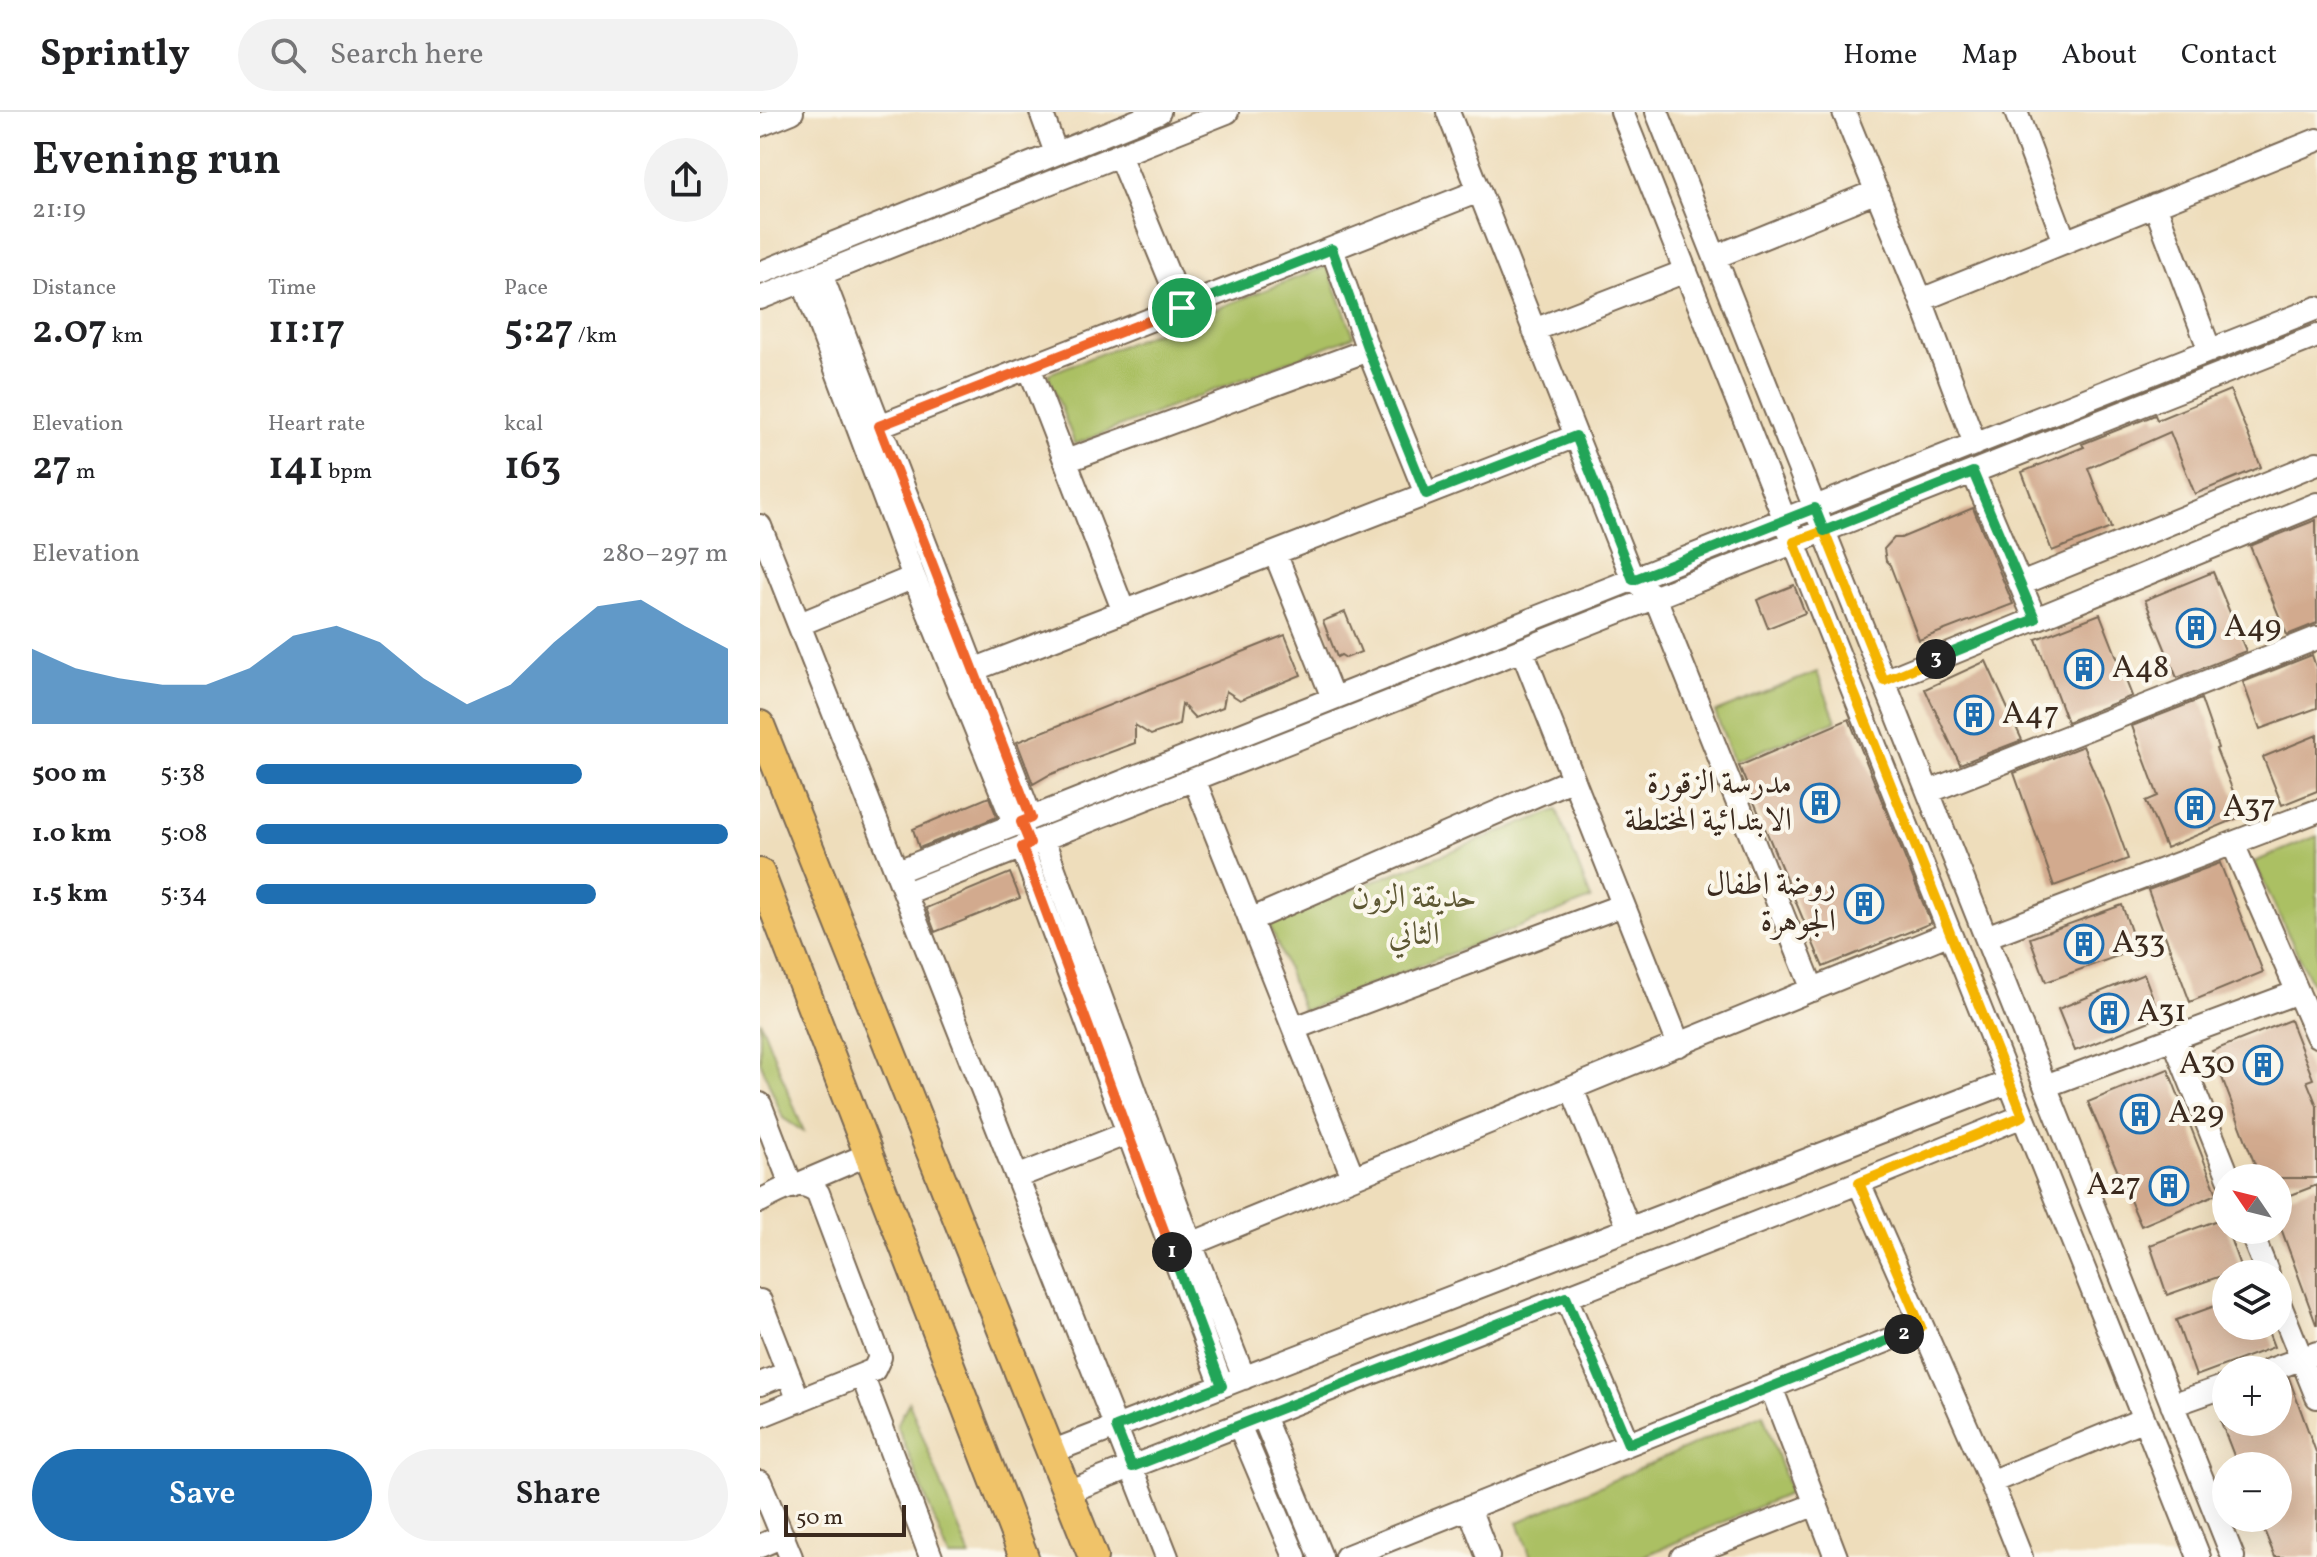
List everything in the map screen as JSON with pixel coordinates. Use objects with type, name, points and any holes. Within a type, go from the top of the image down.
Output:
[{"type":"main road","points":[[760,725],[766,756],[1093,1557]]},
{"type":"main road","points":[[760,873],[1024,1557]]},
{"type":"street","points":[[760,125],[792,112]]},
{"type":"street","points":[[1041,112],[1056,153]]},
{"type":"street","points":[[760,273],[1159,112]]},
{"type":"street","points":[[760,298],[1227,112]]},
{"type":"street","points":[[1448,112],[1633,580],[1655,597],[1813,990]]},
{"type":"street","points":[[1622,112],[2199,1557]]},
{"type":"street","points":[[1657,112],[2233,1557]]},
{"type":"street","points":[[1844,112],[1921,300],[1975,444]]},
{"type":"street","points":[[2016,112],[2065,242]]},
{"type":"street","points":[[1921,300],[2317,140]]},
{"type":"street","points":[[1119,155],[1182,308]]},
{"type":"street","points":[[879,426],[1479,191]]},
{"type":"street","points":[[1715,257],[1877,191]]},
{"type":"street","points":[[2155,205],[2210,351]]},
{"type":"street","points":[[1332,249],[1368,350],[1426,494]]},
{"type":"street","points":[[1534,330],[1686,271]]},
{"type":"street","points":[[812,277],[879,426],[973,670],[1022,822]]},
{"type":"street","points":[[812,277],[914,577],[1032,843],[1244,1378]]},
{"type":"street","points":[[898,871],[2317,308]]},
{"type":"street","points":[[906,893],[2317,336]]},
{"type":"street","points":[[1066,461],[1368,350]]},
{"type":"street","points":[[1029,367],[1124,612]]},
{"type":"street","points":[[973,670],[1576,436]]},
{"type":"street","points":[[2021,584],[2317,463]]},
{"type":"street","points":[[1973,472],[2035,619]]},
{"type":"street","points":[[1884,681],[2317,504]]},
{"type":"street","points":[[760,526],[1167,1557]]},
{"type":"street","points":[[1275,553],[1333,698]]},
{"type":"street","points":[[800,624],[914,577]]},
{"type":"street","points":[[1928,792],[2317,638]]},
{"type":"street","points":[[1522,650],[1679,1045]]},
{"type":"street","points":[[1194,779],[1353,1177]]},
{"type":"street","points":[[1250,920],[1573,779]]},
{"type":"street","points":[[1986,937],[2317,811]]},
{"type":"street","points":[[1032,843],[1128,1133],[1222,1386]]},
{"type":"street","points":[[2233,844],[2317,1036]]},
{"type":"street","points":[[1295,1028],[1623,905]]},
{"type":"street","points":[[1191,1244],[1950,933]]},
{"type":"street","points":[[2048,1085],[2298,992]]},
{"type":"street","points":[[2173,1038],[2223,1164]]},
{"type":"street","points":[[1051,1452],[2009,1082]]},
{"type":"street","points":[[1572,1089],[1629,1229]]},
{"type":"street","points":[[760,1104],[795,1185]]},
{"type":"street","points":[[1067,1492],[2023,1116]]},
{"type":"street","points":[[1019,1176],[1128,1133]]},
{"type":"street","points":[[760,1201],[869,1154]]},
{"type":"street","points":[[1859,1183],[2021,1557]]},
{"type":"street","points":[[760,1416],[878,1367],[879,1352],[818,1193],[806,1184],[795,1185]]},
{"type":"street","points":[[1566,1297],[1628,1444]]},
{"type":"street","points":[[760,1301],[799,1401]]},
{"type":"street","points":[[2292,1325],[2309,1356],[2317,1397]]},
{"type":"street","points":[[1346,1557],[1921,1327]]},
{"type":"street","points":[[760,1384],[787,1373]]},
{"type":"street","points":[[862,1375],[931,1557]]},
{"type":"street","points":[[1771,1387],[1836,1557]]},
{"type":"street","points":[[2172,1405],[2212,1391]]},
{"type":"street","points":[[1263,1416],[1321,1557]]},
{"type":"street","points":[[1991,1482],[2144,1419]]},
{"type":"street","points":[[1239,1425],[1295,1557]]},
{"type":"street","points":[[760,1482],[787,1547],[760,1546]]},
{"type":"street","points":[[1682,1557],[1816,1504]]},
{"type":"street","points":[[1469,1508],[1488,1557]]},
{"type":"green space","points":[[1327,266],[1354,336],[1075,444],[1048,374]]},
{"type":"green space","points":[[1817,672],[1836,721],[1734,761],[1715,712]]},
{"type":"green space","name":"حديقة الزون الثاني","points":[[1557,810],[1591,899],[1303,1011],[1269,922]]},
{"type":"green space","points":[[2317,836],[2317,995],[2254,862]]},
{"type":"green space","points":[[760,1020],[804,1132],[783,1118],[760,1061]]},
{"type":"green space","points":[[909,1402],[970,1557],[949,1557],[897,1425]]},
{"type":"green space","points":[[1763,1414],[1790,1493],[1642,1557],[1531,1557],[1518,1522]]},
{"type":"building","points":[[2230,390],[2261,467],[2195,494],[2170,432],[2088,468],[2111,528],[2052,551],[2022,472],[2155,415],[2157,420]]},
{"type":"building","points":[[1973,508],[2013,604],[1919,640],[1886,561],[1884,549],[1894,538],[1901,538]]},
{"type":"building","points":[[2316,520],[2317,623],[2287,635],[2250,546]]},
{"type":"building","name":"A49","points":[[2213,572],[2246,651],[2177,678],[2145,600]]},
{"type":"building","points":[[1794,585],[1805,613],[1768,628],[1757,600]]},
{"type":"building","points":[[1345,612],[1361,652],[1346,658],[1341,655],[1337,657],[1323,621]]},
{"type":"building","name":"A48","points":[[2100,614],[2132,696],[2067,722],[2036,639]]},
{"type":"building","points":[[1285,635],[1301,675],[1240,700],[1226,691],[1223,707],[1195,718],[1182,704],[1179,725],[1151,735],[1135,725],[1135,743],[1033,784],[1017,742]]},
{"type":"building","points":[[2312,655],[2317,670],[2317,708],[2260,729],[2243,682]]},
{"type":"building","name":"A47","points":[[1986,661],[2022,740],[1960,764],[1925,689]]},
{"type":"building","points":[[2201,699],[2216,749],[2243,816],[2166,848],[2146,801],[2158,796],[2132,726]]},
{"type":"building","name":"مدرسة الزقورة الابتدائية المختلطة","points":[[1849,719],[1931,923],[1823,967],[1739,766]]},
{"type":"building","points":[[2317,735],[2317,791],[2282,805],[2263,757]]},
{"type":"building","points":[[2083,746],[2128,859],[2054,886],[2014,773]]},
{"type":"building","points":[[989,797],[997,817],[919,848],[913,829]]},
{"type":"building","points":[[2220,863],[2263,972],[2190,1002],[2148,890]]},
{"type":"building","points":[[1010,873],[1020,898],[935,932],[926,908]]},
{"type":"building","name":"A33","points":[[2122,905],[2137,949],[2046,982],[2030,938]]},
{"type":"building","name":"A31","points":[[2144,974],[2160,1017],[2075,1051],[2058,1009]]},
{"type":"building","points":[[2290,1020],[2313,1079],[2307,1081],[2317,1106],[2317,1178],[2292,1178],[2292,1164],[2255,1164],[2212,1051]]},
{"type":"building","points":[[2168,1069],[2212,1181],[2212,1196],[2141,1226],[2088,1102]]},
{"type":"building","points":[[2317,1185],[2317,1324],[2287,1244],[2292,1244],[2292,1195]]},
{"type":"building","points":[[2212,1222],[2212,1244],[2232,1244],[2238,1260],[2212,1260],[2212,1279],[2167,1295],[2150,1245]]},
{"type":"building","points":[[2212,1307],[2212,1340],[2271,1340],[2274,1347],[2250,1356],[2212,1356],[2212,1370],[2196,1376],[2176,1320]]},
{"type":"building","points":[[2292,1386],[2317,1455],[2317,1557],[2275,1557],[2265,1532],[2292,1532],[2292,1452],[2233,1452],[2226,1436],[2292,1436]]},
{"type":"place","name":"A49","points":[[2196,628]]},
{"type":"place","name":"A48","points":[[2084,669]]},
{"type":"place","name":"A47","points":[[1974,715]]},
{"type":"place","name":"مدرسة الزقورة الابتدائية المختلطة","points":[[1820,803]]},
{"type":"place","name":"A37","points":[[2195,808]]},
{"type":"place","name":"روضة اطفال الجوهرة","points":[[1864,904]]},
{"type":"place","name":"A33","points":[[2084,944]]},
{"type":"place","name":"A31","points":[[2109,1013]]},
{"type":"place","name":"A30","points":[[2263,1065]]},
{"type":"place","name":"A29","points":[[2140,1114]]},
{"type":"place","name":"A27","points":[[2169,1186]]},
{"type":"route","points":[[1182,308],[879,426],[1031,818],[1021,822],[1030,844],[1022,847],[1222,1386],[1116,1427],[1132,1467],[1566,1297],[1628,1444],[1921,1327],[1859,1183],[2023,1116],[1794,542],[1824,531],[1884,681],[2035,619],[1973,472],[1824,531],[1815,508],[1633,580],[1576,436],[1426,494],[1368,350],[1332,249],[1182,308]]}]
